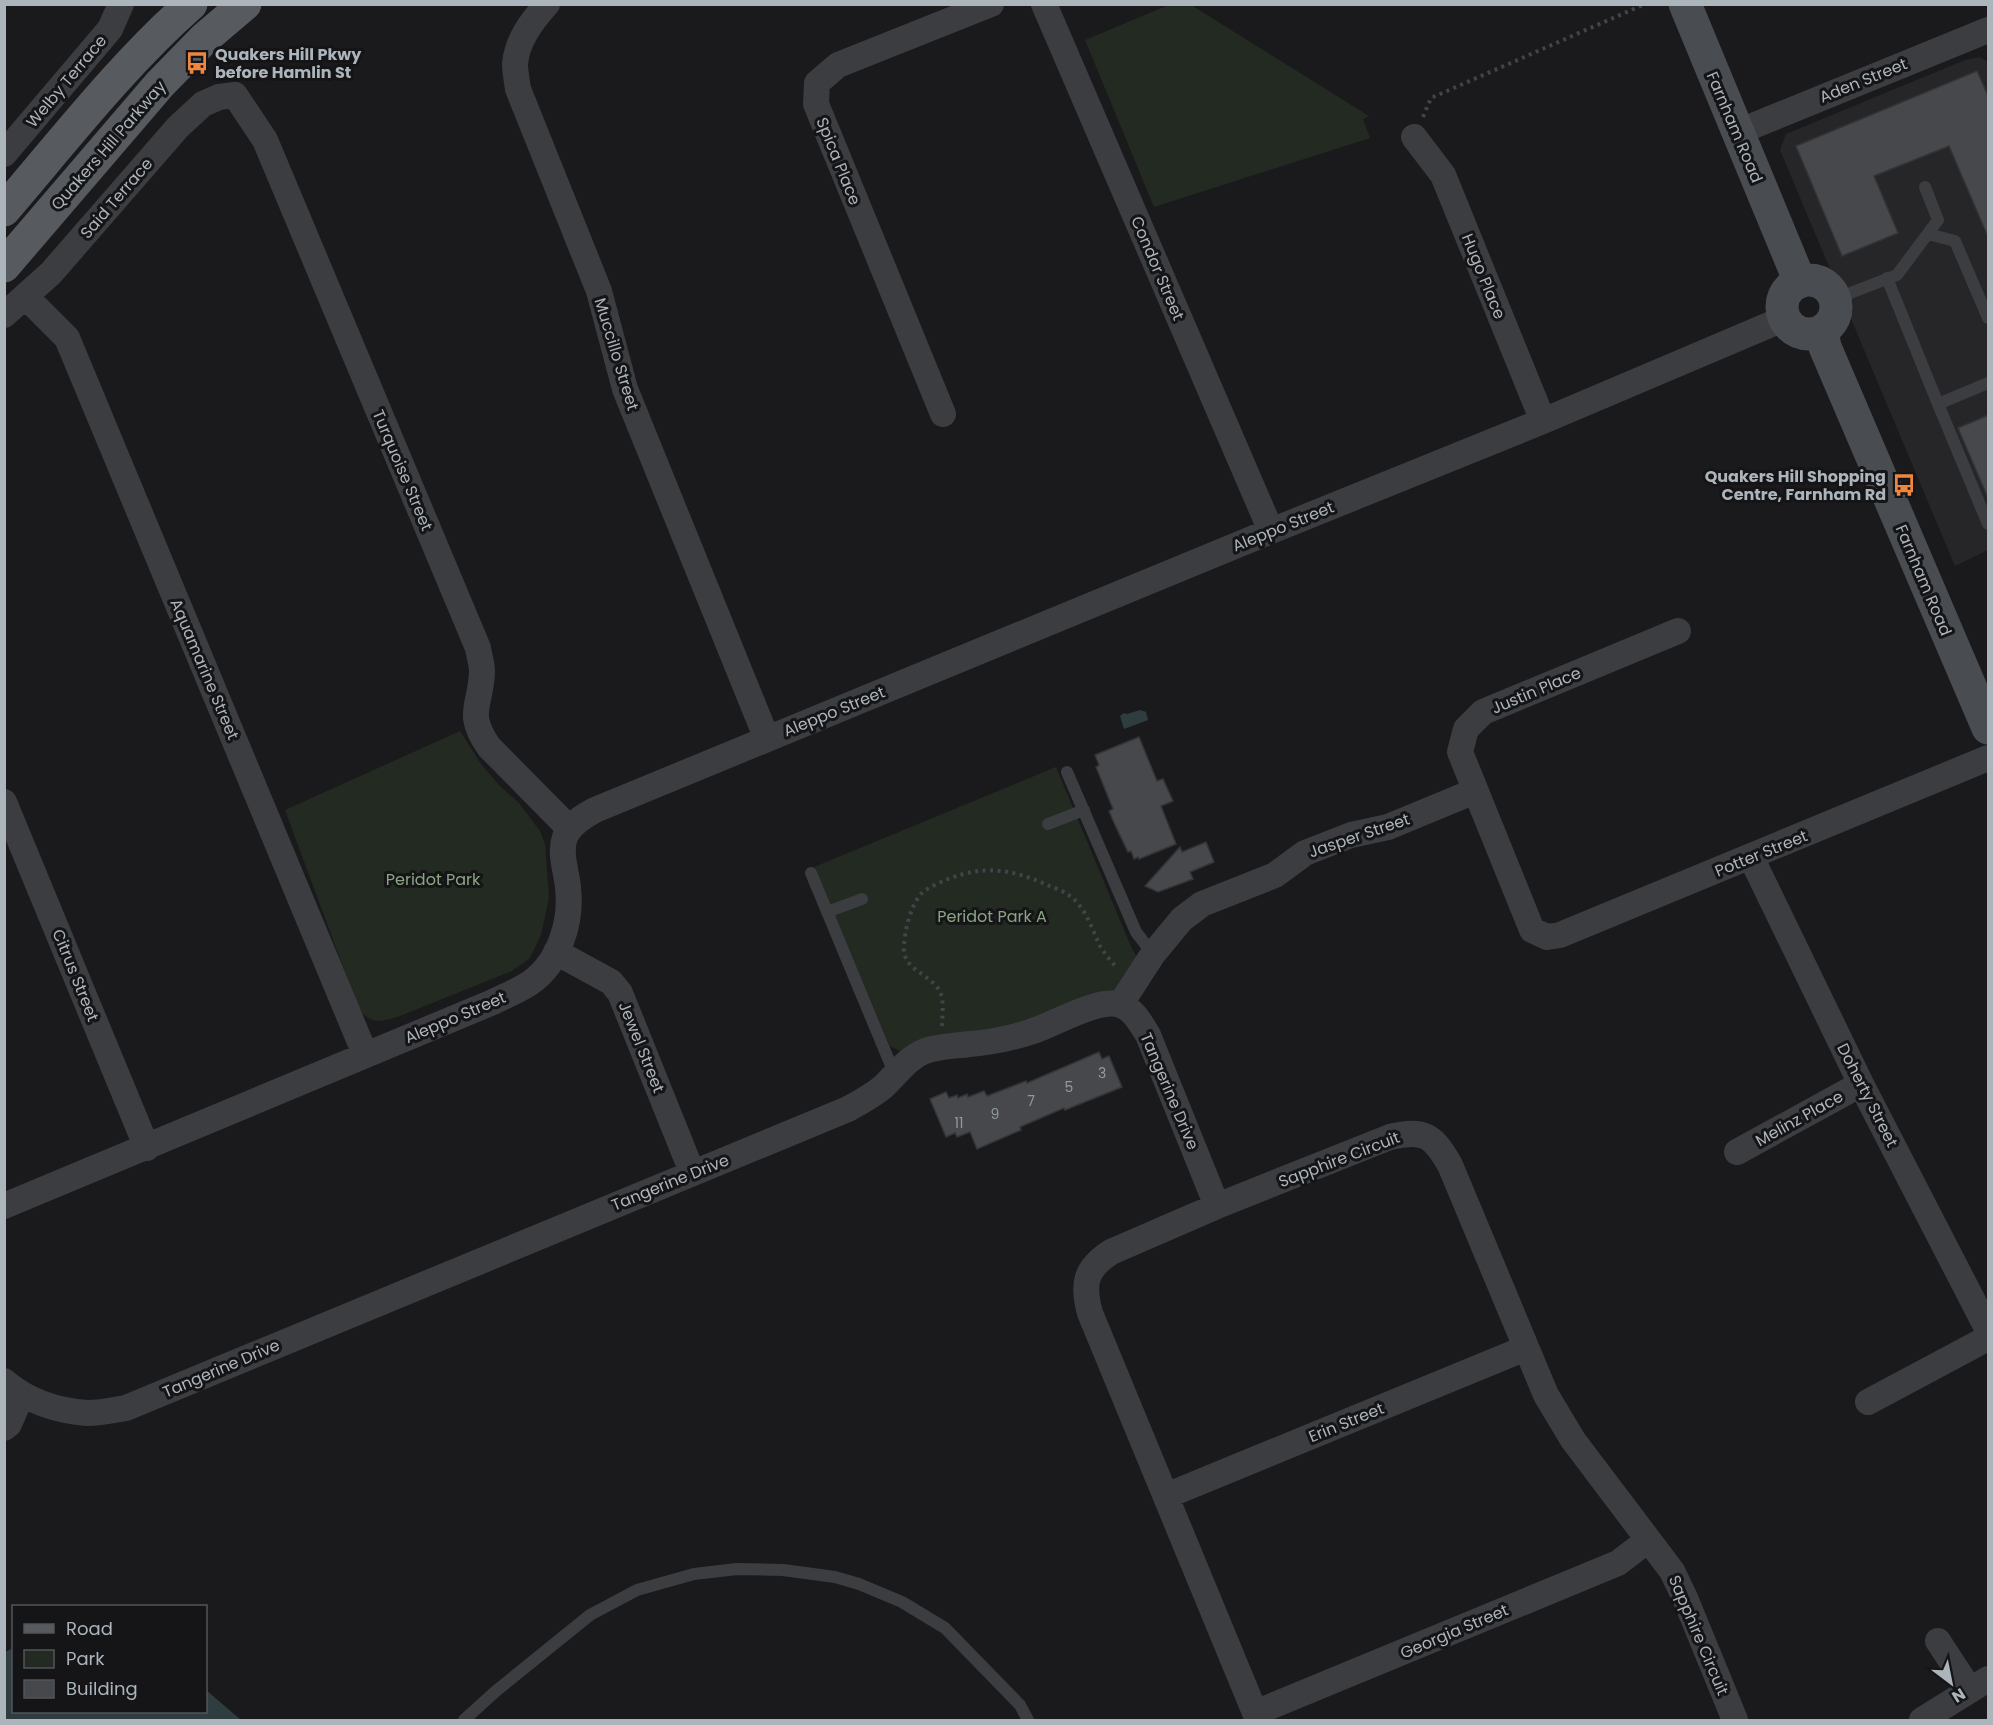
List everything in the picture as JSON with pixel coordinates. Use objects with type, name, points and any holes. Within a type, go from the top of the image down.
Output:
[{"type":"main road","points":[[4,210],[139,55],[191,4]]},
{"type":"main road","name":"Quakers Hill Parkway","points":[[4,267],[159,84],[205,38],[245,4]]},
{"type":"street","name":"Welby Terrace","points":[[4,154],[110,29],[121,4]]},
{"type":"street","name":"Muccillo Street","points":[[547,4],[531,22],[521,42],[515,64],[518,89],[598,291],[625,389],[767,739]]},
{"type":"street","name":"Spica Place","points":[[943,414],[816,104],[817,83],[838,65],[991,4]]},
{"type":"street","name":"Condor Street","points":[[1044,4],[1271,531]]},
{"type":"street","name":"Farnham Road","points":[[1685,4],[1800,282]]},
{"type":"street","name":"Aden Street","points":[[1738,132],[1989,30]]},
{"type":"street","name":"Said Terrace","points":[[4,315],[51,273],[177,127],[203,104],[219,97],[235,95]]},
{"type":"street","name":"Turquoise Street","points":[[235,95],[265,140],[478,648],[482,669],[474,716],[479,732],[489,747],[570,829]]},
{"type":"street","name":"Hugo Place","points":[[1414,137],[1443,175],[1543,421]]},
{"type":"street","points":[[1809,280],[1818,282],[1831,291],[1835,299],[1835,314],[1832,321],[1822,331],[1807,334],[1799,332],[1792,328],[1784,316],[1783,299],[1793,286],[1800,282],[1809,280]]},
{"type":"street","name":"Aquamarine Street","points":[[26,297],[66,338],[365,1054]]},
{"type":"street","name":"Aleppo Street","points":[[4,1206],[147,1148],[511,993],[531,982],[545,969],[563,936],[569,904],[563,848],[565,837],[570,829],[596,810],[1543,421],[1776,322],[1784,316]]},
{"type":"street","name":"Farnham Road","points":[[1822,331],[1825,347],[1989,728]]},
{"type":"street","name":"Justin Place","points":[[1532,930],[1460,752],[1466,729],[1483,712],[1678,631]]},
{"type":"street","name":"Potter Street","points":[[1532,930],[1547,937],[1560,935],[1989,758]]},
{"type":"street","name":"Jasper Street","points":[[1127,996],[1153,954],[1182,919],[1202,904],[1275,875],[1305,853],[1351,835],[1388,827],[1475,791]]},
{"type":"street","name":"Citrus Street","points":[[4,802],[147,1148]]},
{"type":"street","name":"Doherty Street","points":[[1751,857],[1861,1084],[1989,1330]]},
{"type":"street","name":"Jewel Street","points":[[556,952],[611,982],[620,993],[692,1172]]},
{"type":"street","name":"Tangerine Drive","points":[[13,1387],[54,1409],[90,1413],[126,1408],[848,1109],[867,1099],[909,1061],[924,1051],[993,1041],[1032,1031],[1080,1011],[1127,996],[1148,1035],[1217,1206]]},
{"type":"street","name":"Melinz Place","points":[[1737,1152],[1861,1084]]},
{"type":"street","name":"Sapphire Circuit","points":[[1256,1717],[1090,1313],[1085,1295],[1087,1277],[1096,1262],[1111,1252],[1217,1206],[1390,1137],[1409,1132],[1427,1136],[1441,1149],[1450,1165],[1546,1395],[1559,1419],[1672,1571],[1735,1720]]},
{"type":"street","points":[[1869,1402],[1989,1338]]},
{"type":"street","name":"Erin Street","points":[[1166,1496],[1526,1348]]},
{"type":"street","points":[[4,1428],[9,1424],[13,1387]]},
{"type":"street","name":"Georgia Street","points":[[1256,1717],[1618,1563],[1648,1540]]},
{"type":"street","points":[[1922,1720],[1979,1684],[1938,1641]]},
{"type":"lane","points":[[1835,299],[1897,275],[1938,220],[1925,187]]},
{"type":"lane","points":[[1928,234],[1956,241],[1989,318]]},
{"type":"lane","points":[[1887,279],[1989,525]]},
{"type":"lane","points":[[1938,404],[1989,383]]},
{"type":"lane","points":[[1067,772],[1136,932],[1153,954]]},
{"type":"lane","points":[[1048,824],[1084,810]]},
{"type":"lane","points":[[811,873],[896,1075]]},
{"type":"lane","points":[[827,912],[862,899]]},
{"type":"lane","points":[[464,1720],[590,1615],[637,1590],[694,1574],[737,1569],[783,1570],[835,1577],[902,1602],[945,1628],[1020,1706],[1028,1720]]},
{"type":"path","points":[[1414,137],[1431,98],[1645,4]]},
{"type":"path","points":[[942,1047],[940,991],[915,971],[906,958],[905,931],[918,897],[931,887],[970,872],[989,870],[1014,872],[1068,894],[1084,913],[1127,996]]},
{"type":"shaded area","points":[[1980,57],[1988,62],[1988,550],[1955,566],[1780,150],[1786,134],[1965,60]]},
{"type":"shaded area","points":[[1140,710],[1146,712],[1148,720],[1124,729],[1120,716]]},
{"type":"shaded area","points":[[12,1648],[12,1713],[207,1713],[207,1691],[241,1720],[5,1720],[5,1652]]},
{"type":"green space","points":[[1171,4],[1191,5],[1369,116],[1363,119],[1370,138],[1154,207],[1085,40]]},
{"type":"green space","name":"Peridot Park","points":[[460,731],[481,764],[519,803],[540,831],[545,844],[549,898],[541,935],[530,958],[512,971],[400,1016],[382,1021],[373,1020],[359,1010],[285,810]]},
{"type":"green space","name":"Peridot Park A","points":[[1056,767],[1132,949],[1140,962],[1118,990],[1052,1014],[903,1053],[890,1046],[814,867]]},
{"type":"building","points":[[1977,71],[1989,98],[1989,239],[1949,146],[1874,176],[1898,233],[1842,256],[1796,146]]},
{"type":"building","points":[[1989,415],[1989,500],[1958,428]]},
{"type":"building","points":[[1139,737],[1157,781],[1163,779],[1173,801],[1161,806],[1176,844],[1134,859],[1131,851],[1128,852],[1109,811],[1113,809],[1096,767],[1099,765],[1095,755]]},
{"type":"building","points":[[1206,842],[1214,862],[1190,872],[1193,879],[1158,892],[1145,886],[1180,847],[1182,852]]},
{"type":"building","points":[[1099,1052],[1102,1059],[1109,1056],[1122,1087],[1065,1110],[1064,1108],[977,1149],[970,1132],[957,1137],[955,1133],[946,1137],[930,1099],[946,1092],[949,1098],[957,1095],[958,1098],[967,1094],[968,1097],[984,1091],[987,1096],[1026,1081],[1027,1083]]},
{"type":"place","name":"Quakers Hill Pkwy before Hamlin St","points":[[197,63]]},
{"type":"place","name":"Quakers Hill Shopping Centre, Farnham Rd","points":[[1904,485]]}]
